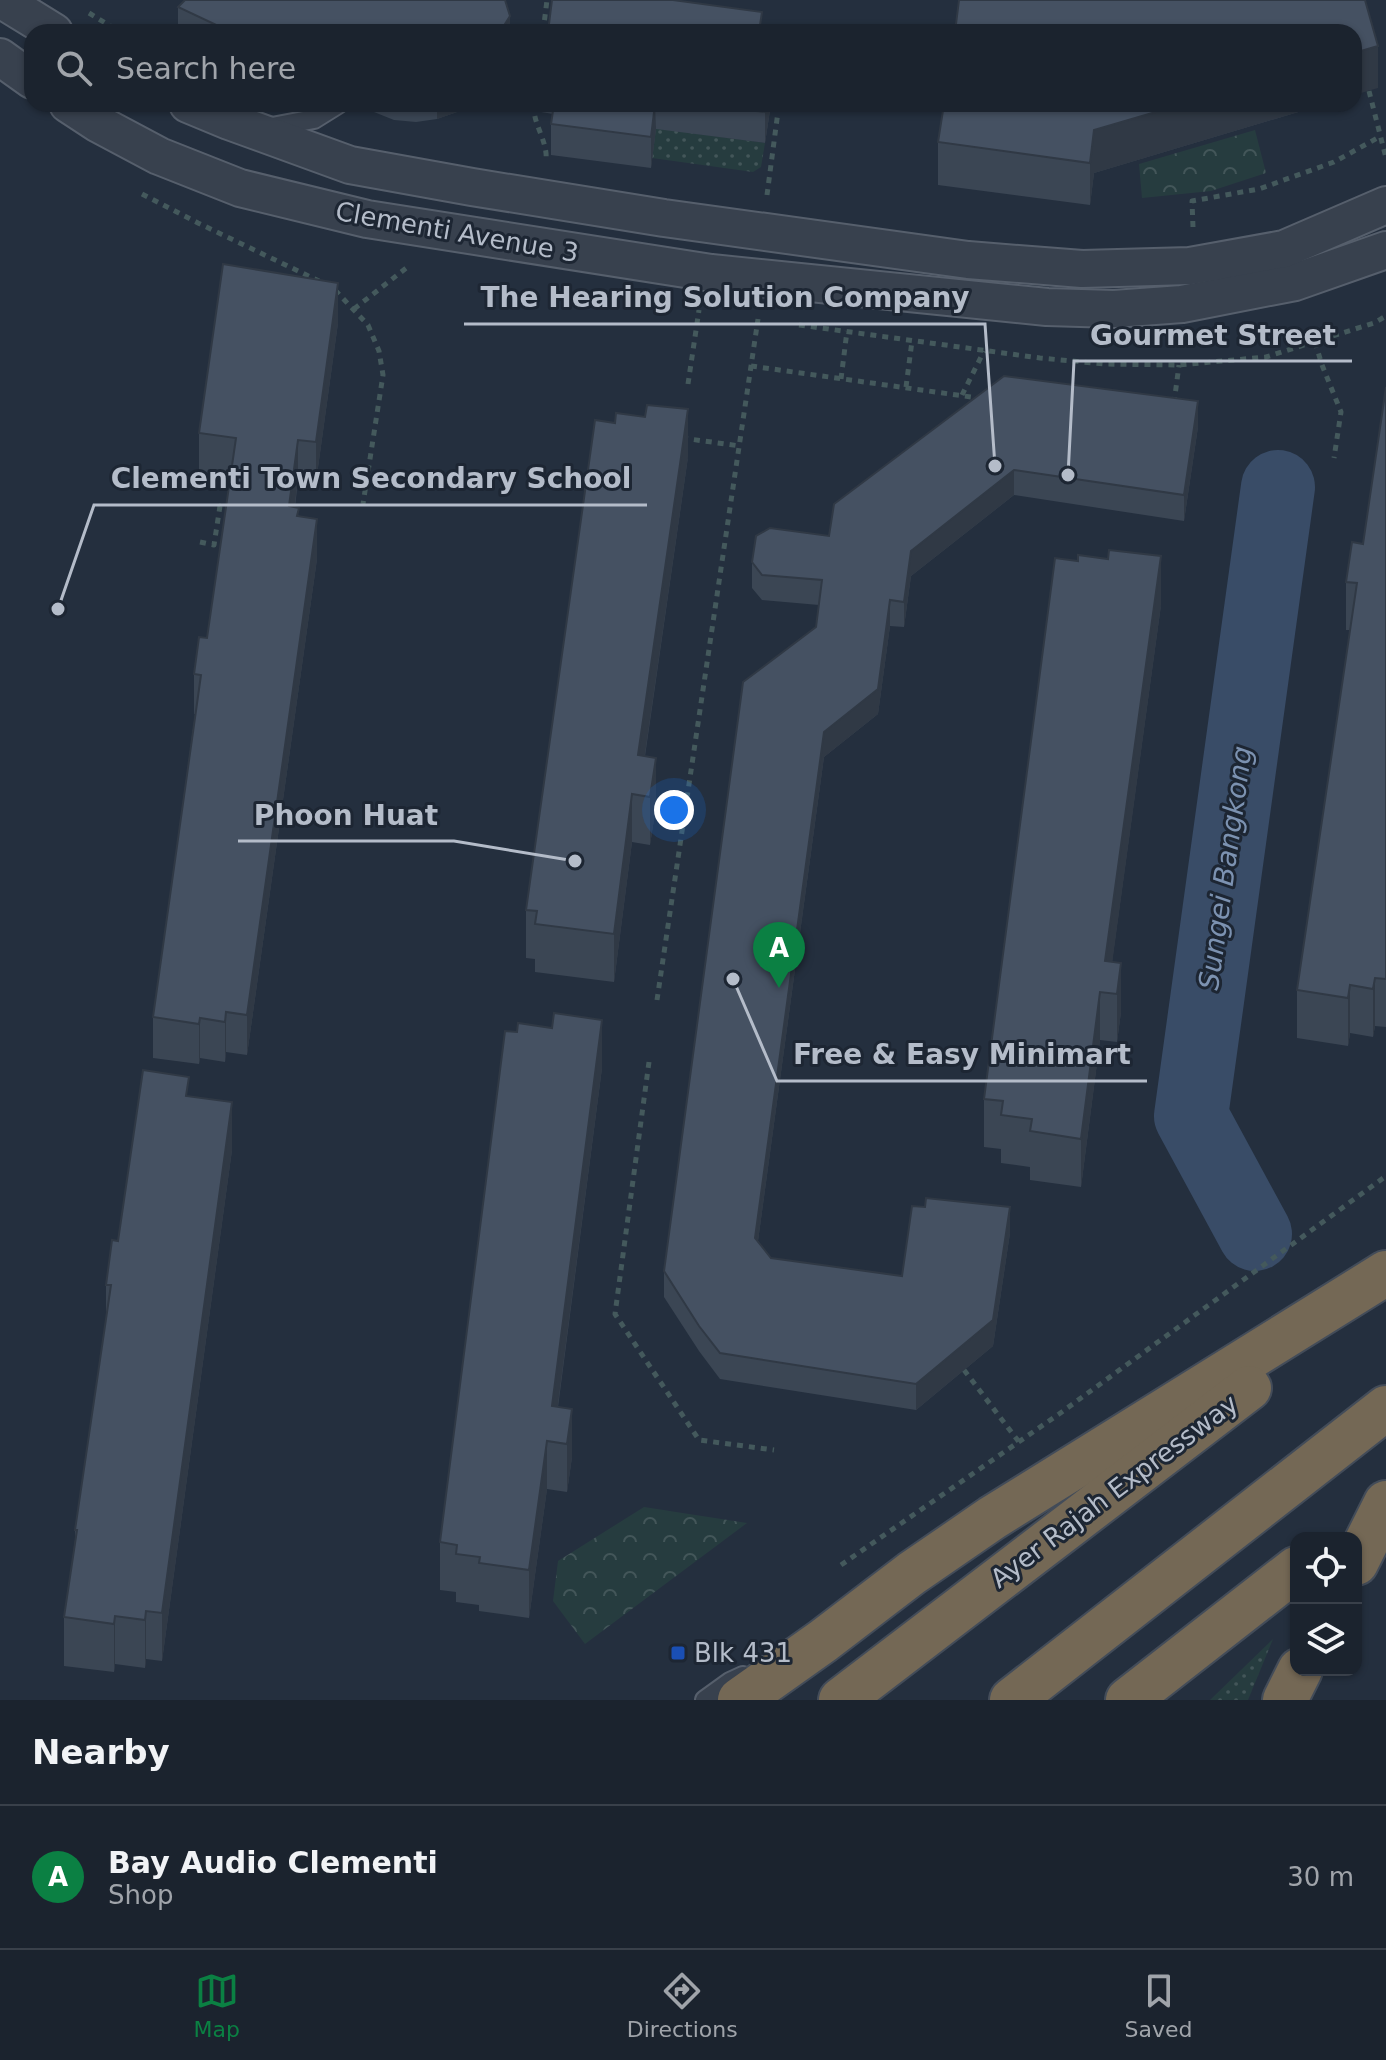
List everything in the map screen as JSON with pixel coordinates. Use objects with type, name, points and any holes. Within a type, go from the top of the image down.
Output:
[{"type":"highway","points":[[740,1700],[992,1518],[1386,1273]]},
{"type":"highway","name":"Ayer Rajah Expressway","points":[[841,1700],[1386,1283]]},
{"type":"highway","points":[[1012,1700],[1386,1408]]},
{"type":"highway","points":[[1344,1532],[1386,1501]]},
{"type":"highway","points":[[1362,1551],[1386,1501]]},
{"type":"highway","points":[[1147,1692],[1290,1574]]},
{"type":"highway","points":[[1285,1700],[1297,1676]]},
{"type":"street","points":[[2,0],[41,24]]},
{"type":"street","points":[[0,57],[24,74]]},
{"type":"street","name":"Clementi Avenue 3","points":[[80,112],[159,156],[240,188],[367,219],[711,273],[1047,307],[1114,309],[1182,304],[1295,282],[1386,250]]},
{"type":"street","name":"Clementi Avenue 3","points":[[207,112],[350,165],[472,187],[832,242],[968,260],[1082,269],[1190,266],[1284,249],[1386,205]]},
{"type":"lane","points":[[229,121],[272,127],[314,119],[325,112]]},
{"type":"lane","points":[[705,1700],[730,1682],[827,1638]]},
{"type":"path","points":[[544,24],[547,0]]},
{"type":"path","points":[[81,8],[107,24]]},
{"type":"path","points":[[1369,91],[1386,158]]},
{"type":"path","points":[[533,112],[547,152],[544,170]]},
{"type":"path","points":[[766,200],[778,112]]},
{"type":"path","points":[[1194,240],[1192,201],[1259,189],[1334,162],[1381,136]]},
{"type":"path","points":[[363,504],[383,375],[374,338],[368,325],[354,309],[412,264]]},
{"type":"path","points":[[688,384],[699,310]]},
{"type":"path","points":[[657,1000],[758,319]]},
{"type":"path","points":[[841,379],[847,331]]},
{"type":"path","points":[[906,387],[912,340]]},
{"type":"path","points":[[1315,342],[1341,412],[1334,458]]},
{"type":"path","points":[[962,395],[984,351]]},
{"type":"path","points":[[1173,413],[1179,365]]},
{"type":"path","points":[[751,366],[962,395],[971,397],[980,406]]},
{"type":"path","points":[[680,437],[740,446]]},
{"type":"path","points":[[200,542],[214,545],[220,506],[234,508]]},
{"type":"path","points":[[649,1062],[615,1314],[699,1440],[774,1450]]},
{"type":"path","points":[[841,1565],[1019,1442],[1386,1176]]},
{"type":"path","points":[[964,1370],[1019,1442]]},
{"type":"green space","points":[[655,128],[765,143],[761,167],[753,172],[652,158]]},
{"type":"green space","points":[[1255,130],[1266,173],[1211,191],[1142,198],[1139,164]]},
{"type":"green space","points":[[644,1507],[747,1523],[585,1644],[553,1601],[558,1561]]},
{"type":"green space","points":[[1273,1639],[1248,1700],[1210,1700]]},
{"type":"building","points":[[185,0],[505,0],[510,16],[505,24],[214,24],[178,7]]},
{"type":"building","points":[[552,0],[673,0],[762,12],[760,24],[549,24]]},
{"type":"building","points":[[959,0],[1365,0],[1378,46],[1362,51],[1362,24],[956,24]]},
{"type":"building","points":[[553,112],[654,112],[651,137],[551,124]]},
{"type":"building","points":[[943,112],[1156,112],[1094,130],[1090,163],[938,142]]},
{"type":"building","points":[[223,264],[338,283],[316,442],[298,440],[289,506],[299,508],[297,516],[317,519],[247,1015],[226,1012],[225,1022],[200,1018],[199,1024],[153,1017],[201,675],[194,674],[199,637],[207,638],[236,438],[199,433]]},
{"type":"building","points":[[1004,376],[1198,401],[1184,495],[1014,470],[911,551],[904,602],[890,600],[878,689],[824,732],[755,1238],[771,1258],[902,1276],[912,1206],[925,1207],[926,1198],[1010,1207],[993,1320],[916,1384],[720,1353],[664,1271],[743,682],[816,627],[822,580],[762,575],[752,562],[756,536],[770,528],[829,536],[834,504]]},
{"type":"building","points":[[1386,387],[1386,979],[1375,978],[1373,989],[1350,985],[1348,998],[1297,990],[1357,583],[1346,582],[1352,542],[1363,544]]},
{"type":"building","points":[[647,405],[688,409],[638,755],[656,758],[650,797],[632,794],[614,934],[535,924],[537,911],[526,910],[595,420],[615,423],[616,413],[645,417]]},
{"type":"building","points":[[1109,550],[1161,556],[1105,961],[1121,963],[1117,994],[1100,992],[1081,1139],[1030,1131],[1032,1119],[1001,1115],[1003,1101],[984,1099],[1055,558],[1078,561],[1078,555],[1108,559]]},
{"type":"building","points":[[554,1013],[602,1020],[552,1406],[572,1409],[567,1444],[547,1441],[529,1570],[479,1563],[480,1557],[456,1554],[457,1545],[440,1542],[505,1031],[517,1032],[518,1023],[552,1028]]},
{"type":"building","points":[[143,1070],[189,1077],[186,1096],[232,1102],[162,1613],[146,1611],[145,1620],[115,1616],[114,1624],[64,1617],[111,1285],[106,1285],[112,1240],[118,1241]]},
{"type":"waterway","name":"Sungei Bangkong","points":[[1255,1234],[1191,1116],[1278,487]]},
{"type":"place","name":"The Hearing Solution Company","points":[[995,466]]},
{"type":"place","name":"Gourmet Street","points":[[1068,475]]},
{"type":"place","name":"Clementi Town Secondary School","points":[[58,609]]},
{"type":"place","name":"Phoon Huat","points":[[575,861]]},
{"type":"place","name":"Free & Easy Minimart","points":[[733,979]]},
{"type":"place","name":"Bay Audio Clementi","points":[[779,988]]},
{"type":"place","name":"Blk 431","points":[[678,1653]]}]
